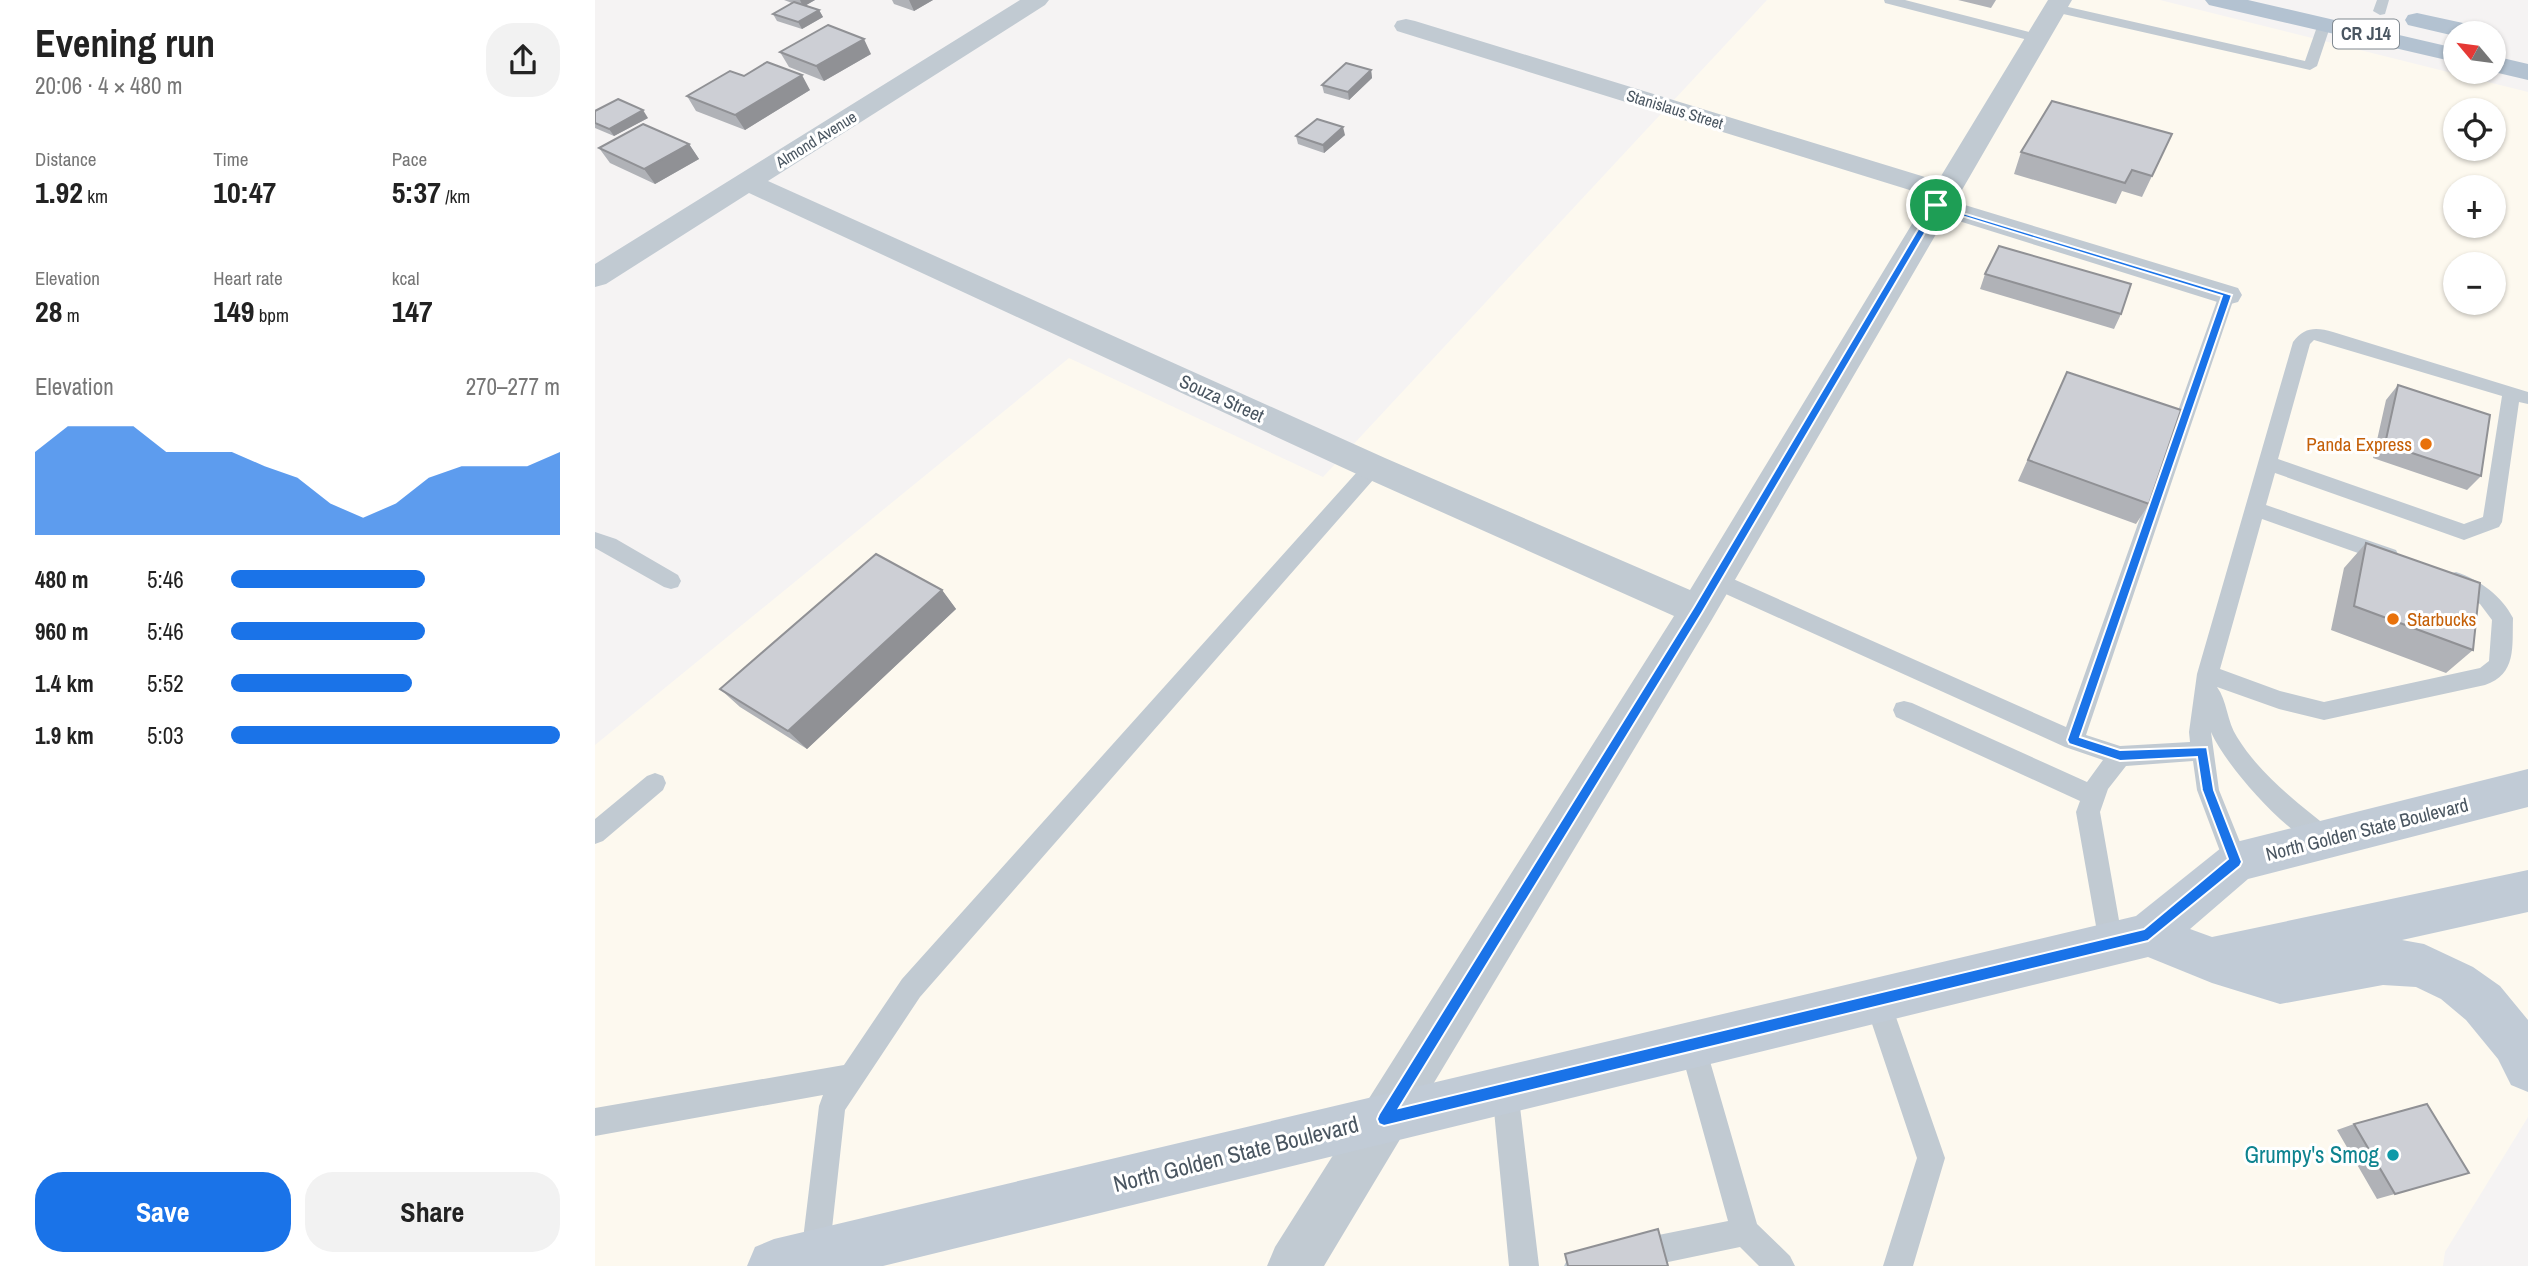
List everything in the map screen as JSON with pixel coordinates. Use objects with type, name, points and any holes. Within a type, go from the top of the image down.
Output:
[{"type":"main road","name":"CR J14","points":[[2217,0],[2443,52]]},
{"type":"main road","name":"CR J14","points":[[2355,5],[2381,5],[2443,23]]},
{"type":"main road","points":[[2506,67],[2528,72]]},
{"type":"main road","name":"North Golden State Boulevard","points":[[795,1261],[2129,939],[2236,862],[2528,788]]},
{"type":"main road","points":[[2212,960],[2528,891]]},
{"type":"main road","points":[[2129,939],[2280,981],[2382,962],[2411,963],[2424,967],[2457,983],[2483,1003],[2515,1042],[2528,1068]]},
{"type":"street","name":"Almond Avenue","points":[[595,277],[1037,0]]},
{"type":"street","points":[[1294,1266],[1706,595],[2058,4]]},
{"type":"street","name":"Stanislaus Street","points":[[1406,26],[2227,295]]},
{"type":"street","name":"Souza Street","points":[[748,182],[1373,467],[1706,595]]},
{"type":"lane","points":[[1890,0],[2036,38]]},
{"type":"lane","points":[[2058,4],[2310,66],[2323,24]]},
{"type":"lane","points":[[2073,740],[2227,295]]},
{"type":"lane","points":[[2236,862],[2208,790],[2200,732],[2209,674],[2267,463],[2302,342],[2310,334],[2327,336],[2520,396],[2492,522],[2464,532],[2267,463]]},
{"type":"lane","points":[[795,1261],[832,1106],[911,988],[1373,467]]},
{"type":"lane","points":[[2255,509],[2412,564]]},
{"type":"lane","points":[[595,540],[609,544],[671,581]]},
{"type":"lane","points":[[2209,674],[2279,700],[2324,712],[2485,676],[2497,667],[2500,661],[2504,625],[2499,611],[2470,586],[2438,573]]},
{"type":"lane","points":[[1706,595],[2073,740],[2120,756],[2203,751]]},
{"type":"lane","points":[[2209,674],[2214,716],[2245,770],[2326,840]]},
{"type":"lane","points":[[1904,710],[2091,795]]},
{"type":"lane","points":[[2120,756],[2101,778],[2091,795],[2088,811],[2089,830],[2129,939]]},
{"type":"lane","points":[[595,833],[655,783]]},
{"type":"lane","points":[[1877,1000],[1931,1158],[1898,1266]]},
{"type":"lane","points":[[1692,1045],[1745,1232],[1780,1266]]},
{"type":"lane","points":[[595,1122],[852,1077]]},
{"type":"lane","points":[[1505,1090],[1524,1266]]},
{"type":"lane","points":[[1579,1266],[1745,1232]]},
{"type":"shaded area","points":[[1767,0],[2160,0],[2443,71],[2443,84],[2496,84],[2528,92],[2528,1117],[2445,1252],[2443,1266],[595,1266],[595,745],[1069,358],[1323,477]]},
{"type":"building","points":[[794,2],[819,10],[798,22],[773,14]]},
{"type":"building","points":[[828,25],[864,39],[816,66],[780,52]]},
{"type":"building","points":[[767,62],[802,75],[735,115],[687,96],[730,71],[744,76]]},
{"type":"building","points":[[1346,63],[1371,70],[1348,92],[1322,85]]},
{"type":"building","points":[[618,99],[643,110],[609,129],[595,123],[595,111]]},
{"type":"building","points":[[2052,101],[2172,134],[2152,176],[2132,170],[2125,183],[2021,152]]},
{"type":"building","points":[[1317,119],[1343,127],[1323,145],[1296,136]]},
{"type":"building","points":[[643,124],[689,144],[644,169],[599,148]]},
{"type":"building","points":[[1999,246],[2131,284],[2121,314],[1985,274]]},
{"type":"building","points":[[2067,372],[2181,410],[2149,504],[2028,460]]},
{"type":"building","name":"Panda Express","points":[[2398,385],[2490,415],[2481,476],[2385,444]]},
{"type":"building","points":[[2366,543],[2480,583],[2473,650],[2354,606]]},
{"type":"building","points":[[876,554],[942,590],[788,731],[720,689]]},
{"type":"building","name":"Grumpy's Smog","points":[[2427,1104],[2469,1173],[2395,1194],[2354,1124]]},
{"type":"building","points":[[1658,1229],[1668,1266],[1568,1266],[1565,1254]]},
{"type":"place","name":"Panda Express","points":[[2426,444]]},
{"type":"place","name":"Starbucks","points":[[2393,619]]},
{"type":"place","name":"Grumpy's Smog","points":[[2393,1155]]},
{"type":"route","points":[[1936,205],[2227,295],[2073,740],[2120,756],[2203,751],[2208,790],[2236,862],[2148,935],[1384,1119],[1698,610],[1936,205]]}]
